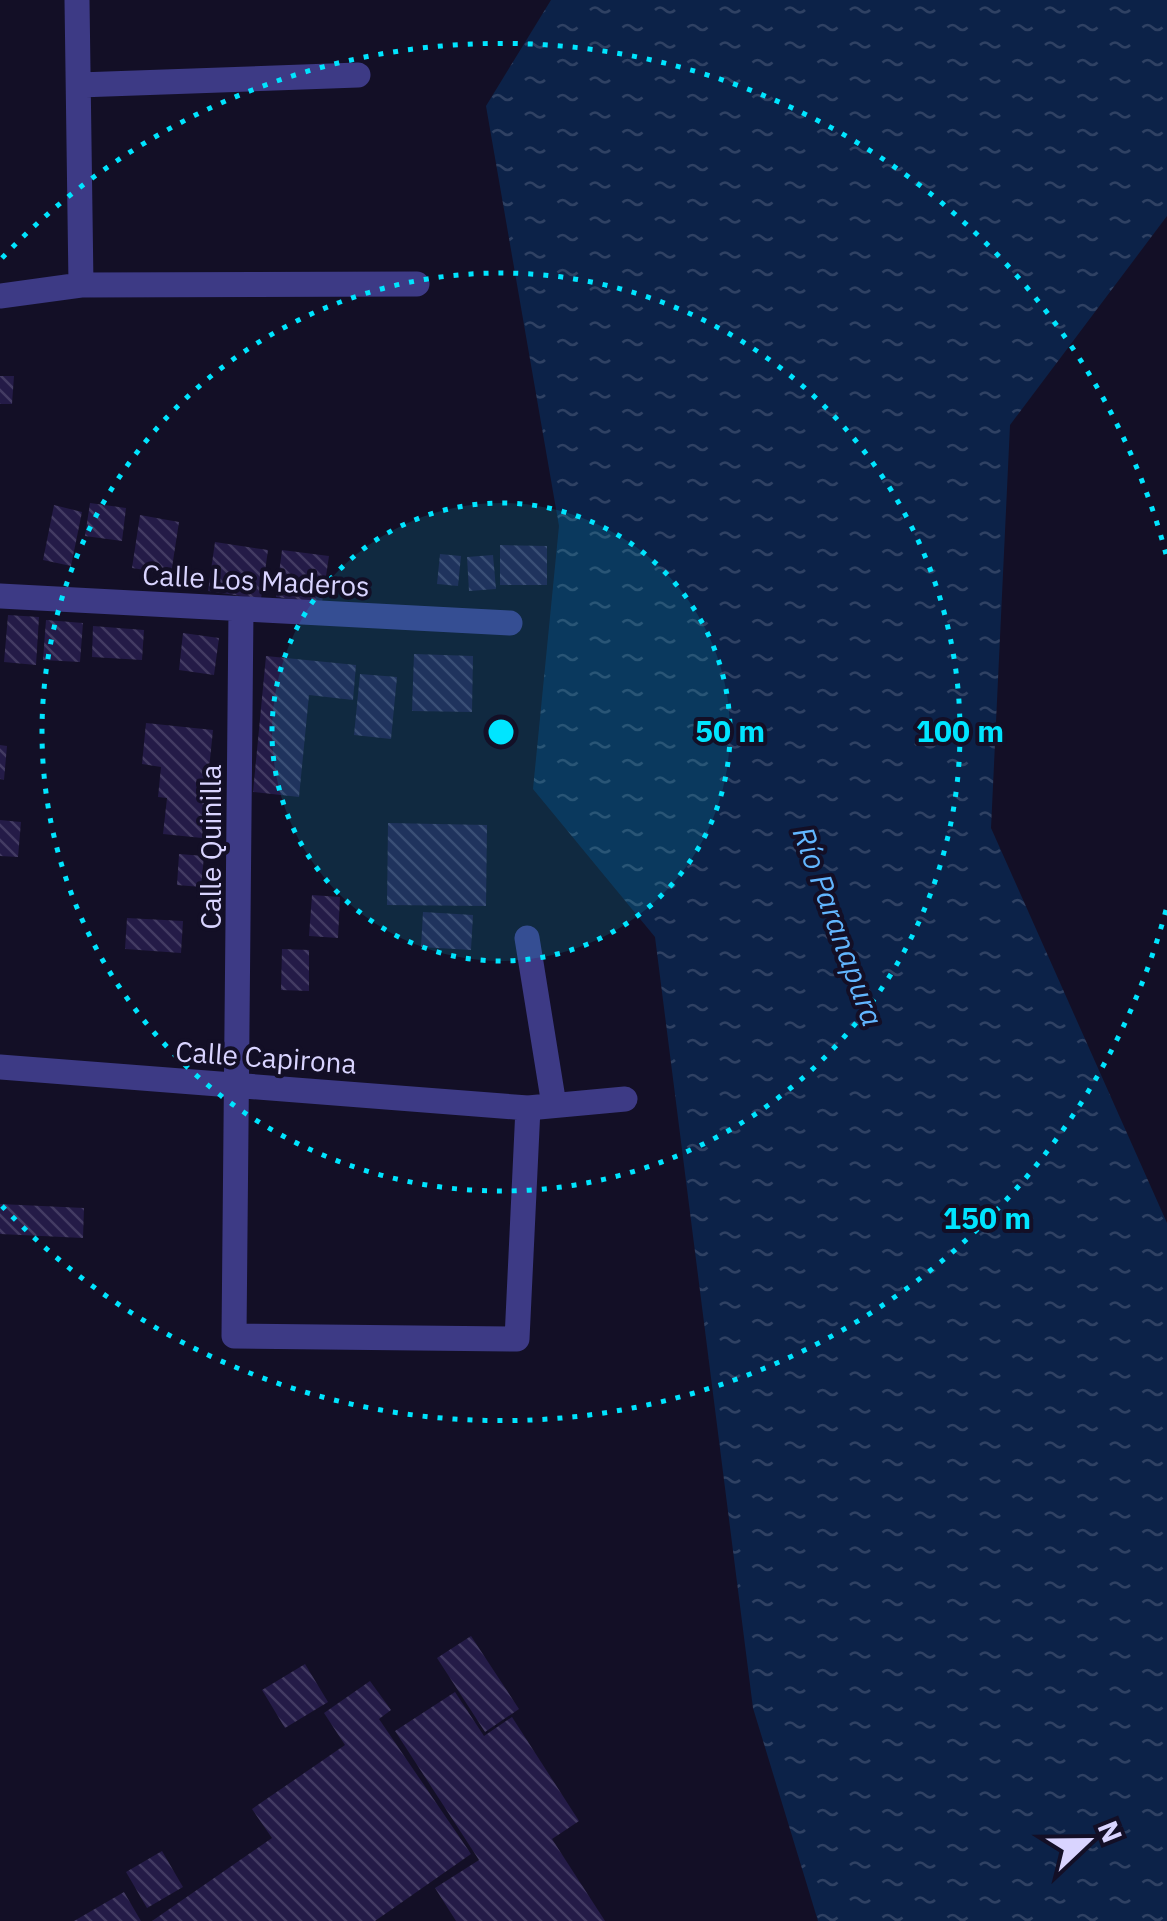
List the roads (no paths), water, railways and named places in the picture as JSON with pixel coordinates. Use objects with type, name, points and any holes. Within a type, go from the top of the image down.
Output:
[{"type":"street","points":[[77,0],[81,285]]},
{"type":"street","points":[[79,85],[358,75]]},
{"type":"street","points":[[0,296],[81,285],[418,284]]},
{"type":"street","name":"Calle Los Maderos","points":[[0,596],[510,623]]},
{"type":"street","name":"Calle Quinilla","points":[[242,609],[234,1336],[518,1340],[541,1107]]},
{"type":"street","points":[[527,938],[541,1107]]},
{"type":"street","name":"Calle Capirona","points":[[0,1067],[541,1107],[626,1099]]},
{"type":"water","name":"Río Paranapura","points":[[551,0],[1167,0],[1167,216],[1010,425],[991,828],[1167,1223],[1167,1921],[818,1921],[753,1708],[655,937],[533,789],[559,526],[486,106]]}]
